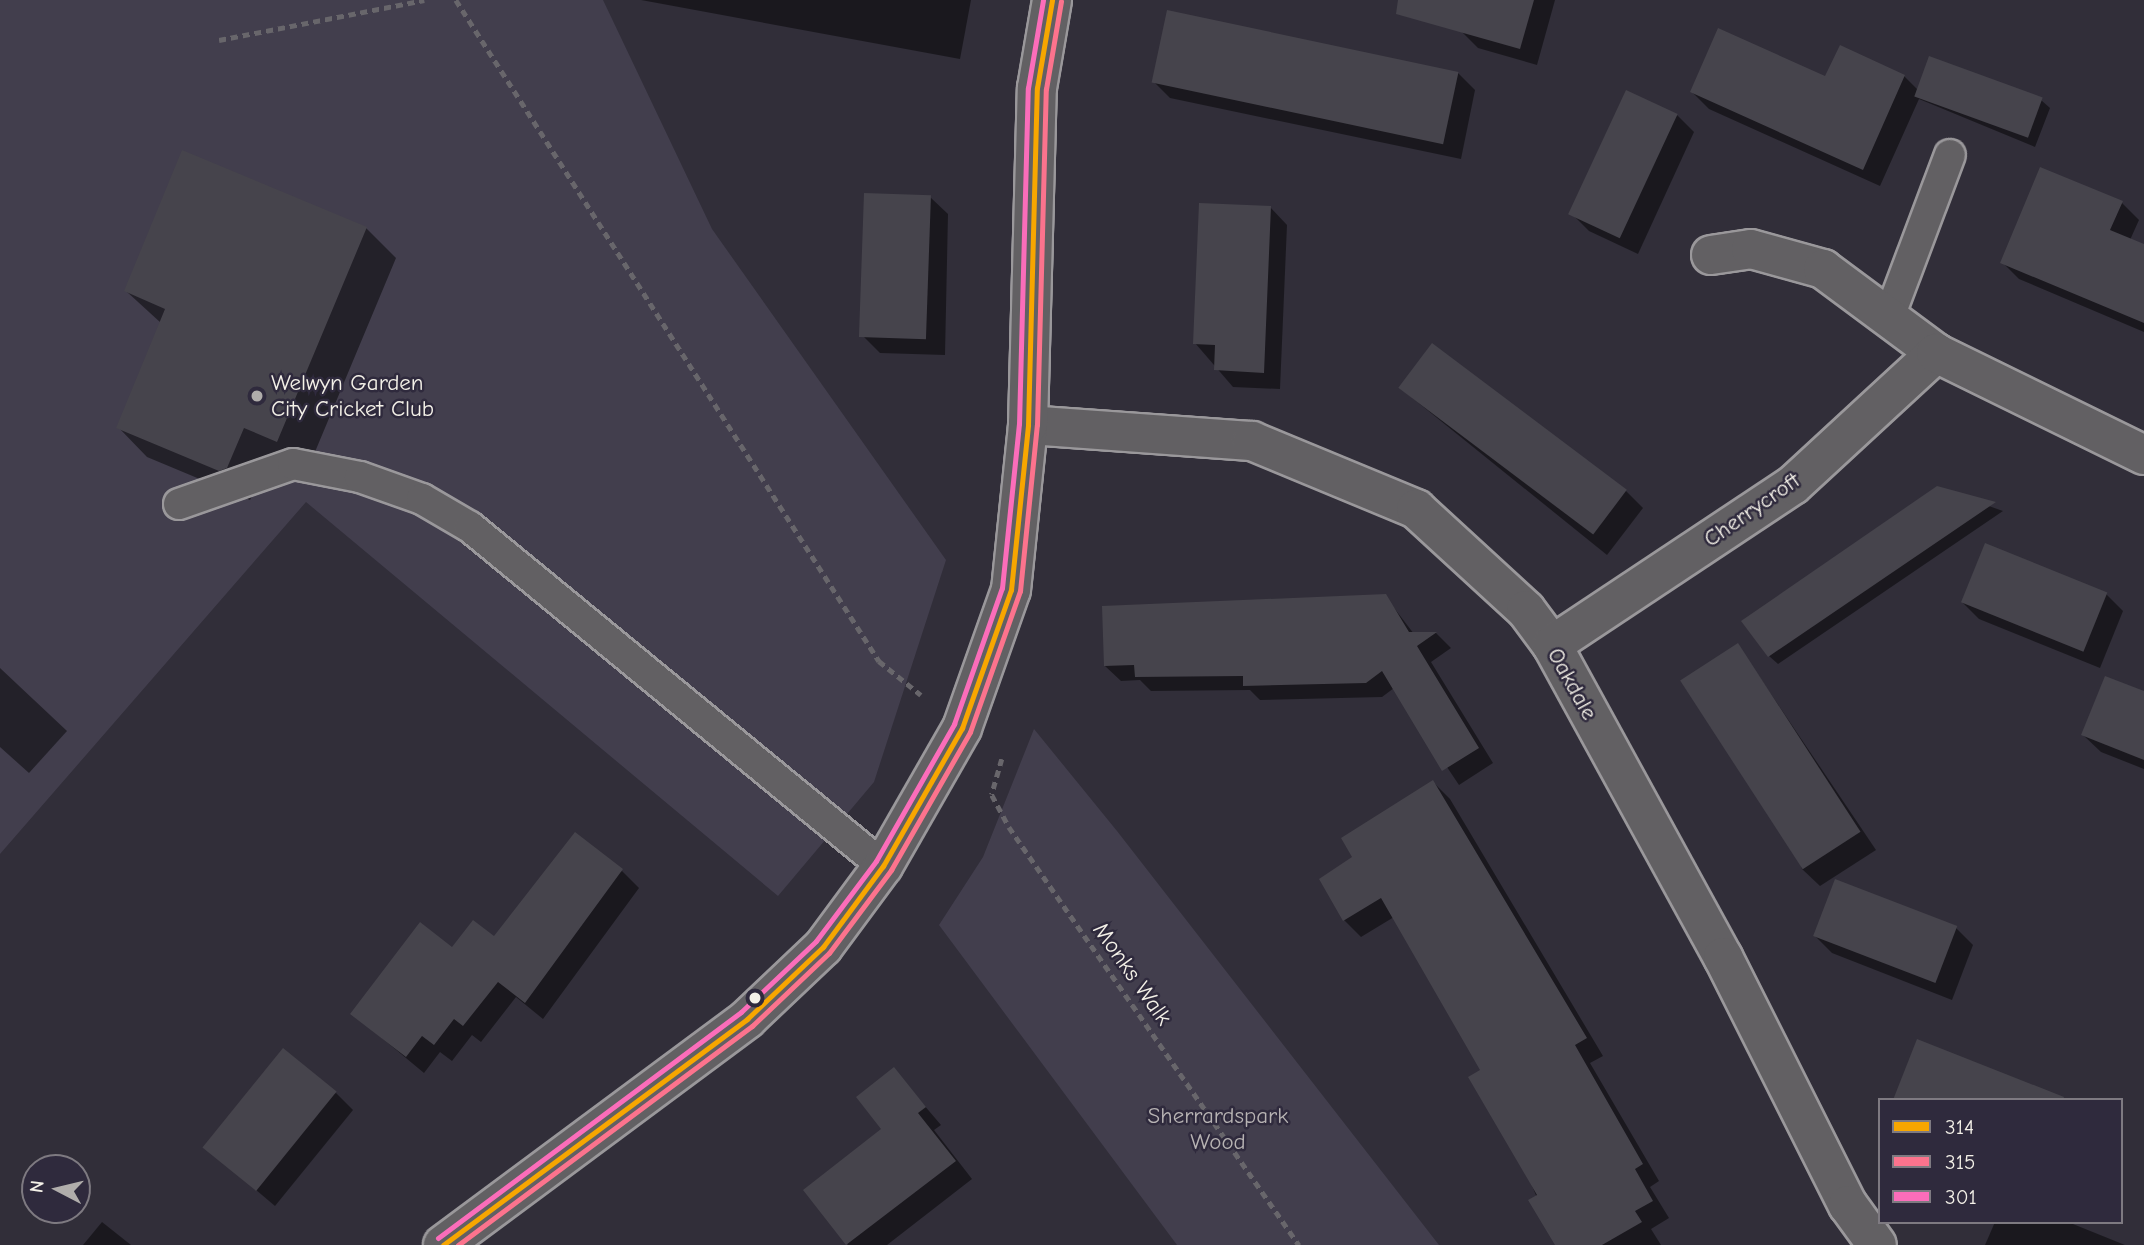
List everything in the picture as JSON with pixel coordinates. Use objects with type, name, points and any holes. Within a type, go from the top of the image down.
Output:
[{"type":"street","points":[[443,1245],[747,1019],[823,947],[883,866],[962,728],[1011,590],[1028,425],[1037,88],[1052,0]]},
{"type":"street","points":[[1711,255],[1751,249],[1823,269],[1936,353],[2144,455]]},
{"type":"street","name":"Cherrycroft","points":[[1552,645],[1793,485],[1936,353]]},
{"type":"street","name":"Oakdale","points":[[1028,425],[1252,441],[1416,509],[1525,610],[1552,645],[1723,957],[1848,1206],[1877,1245]]},
{"type":"lane","points":[[1889,317],[1950,155]]},
{"type":"lane","points":[[180,504],[293,464],[360,477],[422,499],[470,527],[883,866]]},
{"type":"path","points":[[219,40],[424,0]]},
{"type":"path","points":[[456,0],[879,661],[962,728]]},
{"type":"path","name":"Monks Walk","points":[[962,728],[1006,762],[992,795],[1009,827],[1299,1245]]},
{"type":"green space","points":[[0,0],[603,0],[712,229],[946,560],[874,782],[778,896],[306,502],[0,854]]},
{"type":"green space","name":"Sherrardspark Wood","points":[[1034,729],[1117,831],[1439,1245],[1177,1245],[939,925],[983,857]]},
{"type":"building","points":[[1398,0],[1534,0],[1520,49],[1396,14]]},
{"type":"building","points":[[1167,10],[1458,72],[1443,144],[1152,82]]},
{"type":"building","points":[[1718,28],[1825,76],[1840,45],[1905,75],[1863,170],[1690,92]]},
{"type":"building","points":[[1929,56],[2043,97],[2028,138],[1914,96]]},
{"type":"building","points":[[1626,90],[1678,114],[1620,238],[1568,214]]},
{"type":"building","points":[[182,150],[367,227],[277,442],[244,428],[227,468],[219,471],[116,428],[165,309],[124,291]]},
{"type":"building","points":[[2040,167],[2123,201],[2110,230],[2144,244],[2144,323],[2000,263]]},
{"type":"building","points":[[864,193],[931,195],[926,339],[859,337]]},
{"type":"building","points":[[1199,203],[1271,206],[1264,373],[1214,370],[1215,345],[1193,344]]},
{"type":"building","points":[[1432,343],[1627,490],[1593,535],[1398,388]]},
{"type":"building","points":[[1937,486],[1996,502],[1768,657],[1741,621]]},
{"type":"building","points":[[1985,543],[2107,592],[2083,652],[1961,602]]},
{"type":"building","points":[[1386,594],[1409,632],[1437,632],[1417,646],[1479,748],[1442,771],[1382,671],[1366,683],[1243,686],[1243,676],[1135,677],[1134,665],[1104,666],[1102,606]]},
{"type":"building","points":[[1738,643],[1861,832],[1803,869],[1680,681]]},
{"type":"building","points":[[2105,676],[2144,691],[2144,760],[2081,735]]},
{"type":"building","points":[[1433,780],[1587,1038],[1575,1045],[1643,1164],[1635,1169],[1653,1201],[1635,1211],[1642,1222],[1602,1245],[1555,1245],[1528,1200],[1537,1195],[1468,1077],[1480,1070],[1381,898],[1343,921],[1319,879],[1352,857],[1341,838]]},
{"type":"building","points":[[575,832],[623,869],[525,1003],[498,982],[463,1026],[454,1019],[434,1045],[422,1036],[406,1057],[350,1014],[420,922],[452,947],[473,920],[494,936]]},
{"type":"building","points":[[1835,879],[1957,926],[1935,983],[1813,936]]},
{"type":"building","points":[[1917,1039],[2064,1097],[2064,1098],[1894,1098]]},
{"type":"building","points":[[283,1048],[337,1091],[256,1191],[202,1147]]},
{"type":"building","points":[[894,1067],[926,1107],[918,1113],[956,1161],[846,1245],[803,1190],[881,1129],[856,1097]]},
{"type":"transit line","name":"301","points":[[438,1238],[741,1012],[816,941],[876,861],[954,724],[1002,588],[1019,424],[1028,88],[1043,0]]},
{"type":"transit line","name":"314","points":[[443,1245],[747,1019],[823,947],[883,866],[962,728],[1011,590],[1028,425],[1037,88],[1052,0]]},
{"type":"transit line","name":"315","points":[[458,1245],[752,1026],[829,953],[891,870],[970,732],[1020,591],[1037,425],[1046,89],[1061,1]]},
{"type":"place","name":"Welwyn Garden City Cricket Club","points":[[257,396]]}]
